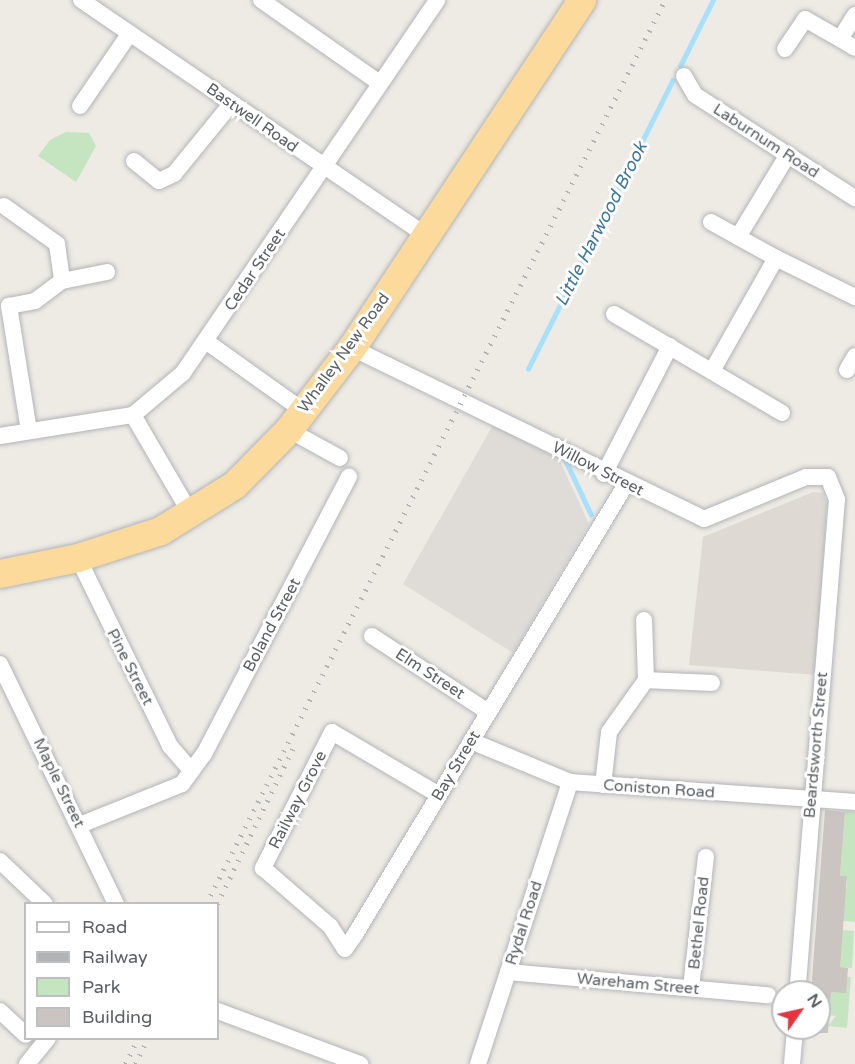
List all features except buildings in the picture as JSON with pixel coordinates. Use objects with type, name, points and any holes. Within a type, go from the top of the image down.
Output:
[{"type":"highway","name":"Whalley New Road","points":[[0,574],[78,558],[192,516],[236,485],[296,420],[352,348],[424,234],[582,0]]},
{"type":"street","name":"Bastwell Road","points":[[81,0],[323,168],[424,234]]},
{"type":"street","points":[[261,0],[378,82]]},
{"type":"street","name":"Cedar Street","points":[[134,415],[183,372],[207,342],[378,82],[437,0]]},
{"type":"street","points":[[840,39],[855,15]]},
{"type":"street","points":[[785,49],[805,19],[855,48]]},
{"type":"street","points":[[80,106],[130,33]]},
{"type":"street","name":"Laburnum Road","points":[[684,76],[695,95],[855,198]]},
{"type":"street","points":[[134,161],[159,181],[174,174],[231,104]]},
{"type":"street","points":[[738,237],[787,156]]},
{"type":"street","points":[[4,206],[57,244],[62,281]]},
{"type":"street","points":[[711,222],[776,258],[855,297]]},
{"type":"street","points":[[712,371],[776,258]]},
{"type":"street","points":[[29,431],[9,306],[35,301],[62,281],[107,272]]},
{"type":"street","points":[[614,314],[782,412]]},
{"type":"street","points":[[207,342],[340,458]]},
{"type":"street","points":[[604,474],[670,346]]},
{"type":"street","name":"Willow Street","points":[[352,348],[467,400],[604,474],[704,519],[806,477],[828,477],[837,499]]},
{"type":"street","points":[[0,436],[134,415],[192,516]]},
{"type":"street","name":"Boland Street","points":[[192,771],[349,477]]},
{"type":"street","name":"Bay Street","points":[[263,868],[330,926],[345,949],[626,484]]},
{"type":"street","name":"Beardsworth Street","points":[[798,980],[837,499]]},
{"type":"street","name":"Pine Street","points":[[78,558],[170,746],[192,771]]},
{"type":"street","points":[[603,785],[609,732],[646,680],[644,620]]},
{"type":"street","name":"Elm Street","points":[[372,636],[488,712]]},
{"type":"street","name":"Maple Street","points":[[0,664],[116,902]]},
{"type":"street","points":[[646,680],[712,683]]},
{"type":"street","name":"Railway Grove","points":[[263,868],[332,732],[439,795]]},
{"type":"street","name":"Coniston Road","points":[[471,741],[570,782],[855,802]]},
{"type":"street","points":[[80,825],[182,784],[192,771]]},
{"type":"street","name":"Rydal Road","points":[[478,1064],[570,782]]},
{"type":"street","name":"Bethel Road","points":[[691,988],[706,857]]},
{"type":"street","points":[[0,861],[44,902]]},
{"type":"street","name":"Wareham Street","points":[[508,972],[768,995]]},
{"type":"street","points":[[0,1011],[24,1033]]},
{"type":"street","points":[[219,1011],[360,1064]]},
{"type":"street","points":[[792,1064],[794,1040]]},
{"type":"street","points":[[27,1064],[39,1042]]},
{"type":"shaded area","points":[[493,425],[559,459],[589,524],[513,653],[403,584]]},
{"type":"shaded area","points":[[813,492],[823,493],[827,504],[816,675],[689,665],[703,537]]},
{"type":"green space","points":[[66,132],[89,133],[96,146],[76,182],[38,156],[50,140]]},
{"type":"green space","points":[[845,811],[855,812],[855,922],[836,920],[847,886],[847,876],[840,876]]},
{"type":"green space","points":[[843,930],[854,931],[852,968],[833,967],[841,953],[835,944],[842,939],[835,935]]},
{"type":"green space","points":[[832,976],[851,977],[847,1028],[831,1026],[836,1016],[831,1015]]},
{"type":"waterway","name":"Little Harwood Brook","points":[[680,66],[713,0]]},
{"type":"waterway","name":"Little Harwood Brook","points":[[528,369],[673,80]]},
{"type":"waterway","name":"Little Harwood Brook","points":[[566,461],[591,514]]},
{"type":"railway","points":[[207,902],[665,0]]},
{"type":"railway","points":[[218,902],[293,748]]},
{"type":"railway","points":[[125,1064],[137,1040]]},
{"type":"railway","points":[[135,1064],[147,1040]]}]
